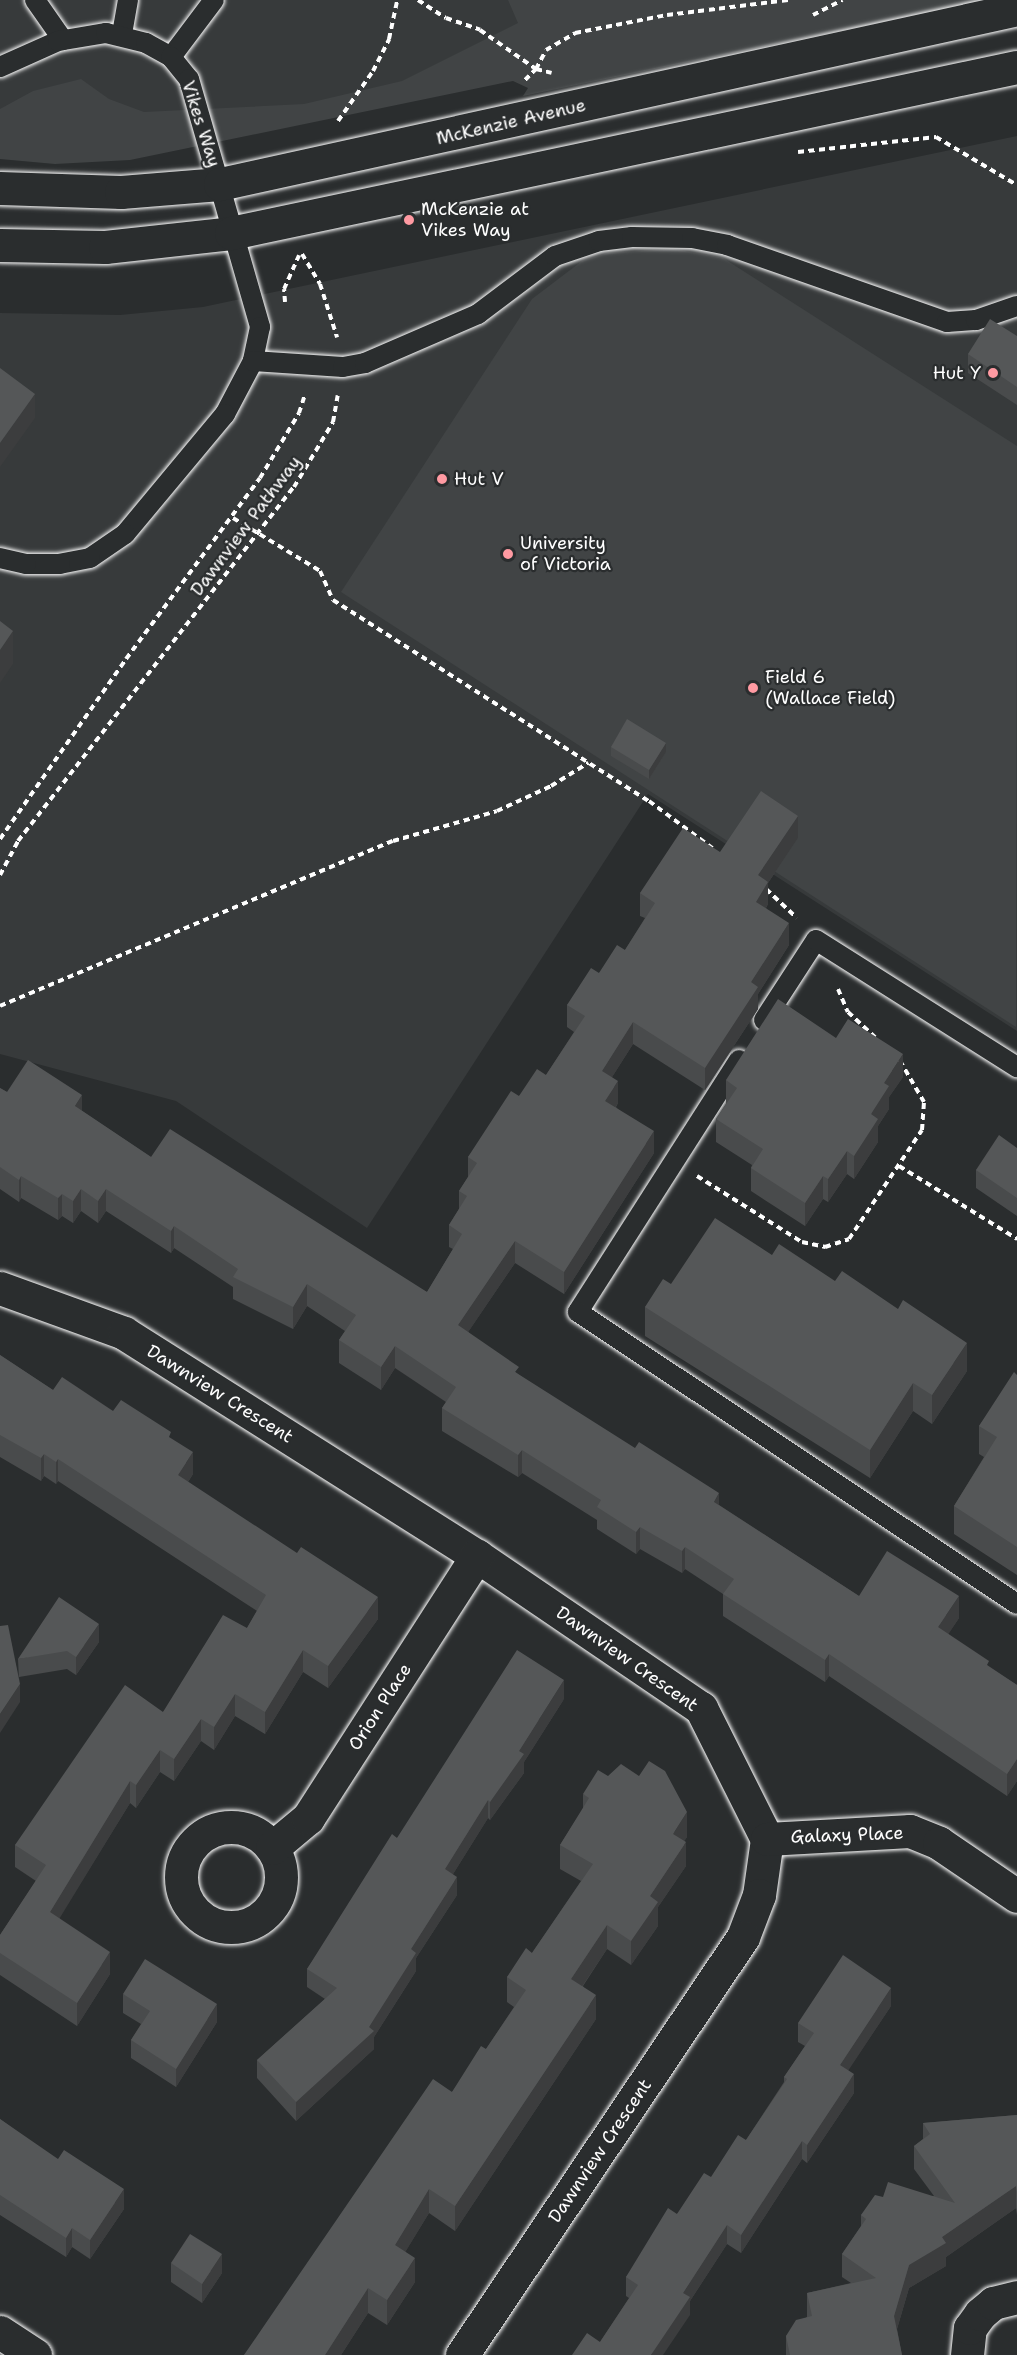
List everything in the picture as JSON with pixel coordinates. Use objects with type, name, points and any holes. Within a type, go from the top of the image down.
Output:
[{"type":"street","name":"McKenzie Avenue","points":[[0,188],[121,192],[220,183],[417,144],[1017,9]]},
{"type":"street","points":[[0,245],[105,247],[231,233],[1017,67]]},
{"type":"street","name":"Dawnview Crescent","points":[[0,1288],[124,1333],[477,1556],[701,1708],[767,1839],[759,1895],[743,1937],[462,2355]]},
{"type":"street","name":"Orion Place","points":[[272,1848],[308,1818],[477,1556]]},
{"type":"street","name":"Galaxy Place","points":[[767,1839],[910,1831],[939,1843],[1017,1896]]},
{"type":"street","points":[[967,2355],[970,2328],[980,2314],[993,2303],[1017,2297]]},
{"type":"street","points":[[0,2332],[36,2355]]},
{"type":"lane","points":[[35,0],[63,40]]},
{"type":"lane","points":[[0,67],[63,40],[122,34],[128,0]]},
{"type":"lane","points":[[171,57],[214,0]]},
{"type":"lane","name":"Vikes Way","points":[[0,558],[26,564],[60,564],[90,558],[110,546],[191,459],[225,414],[253,362],[260,327],[244,262],[231,233],[220,183],[189,79],[171,57],[122,34]]},
{"type":"lane","points":[[253,362],[343,368],[365,363],[478,314],[541,264],[563,253],[599,241],[632,237],[692,238],[727,245],[947,321],[976,320],[1017,306]]},
{"type":"lane","points":[[1017,1067],[816,940],[578,1312],[1017,1604]]},
{"type":"path","points":[[336,125],[373,71],[389,39],[398,0]]},
{"type":"path","points":[[418,0],[446,18],[480,30],[536,69],[546,50],[575,33],[666,15],[788,0]]},
{"type":"path","points":[[786,154],[936,136],[1017,185]]},
{"type":"path","name":"Dawnview Pathway","points":[[0,875],[18,841],[294,487],[333,422],[343,368],[320,284],[300,252],[284,289],[285,309]]},
{"type":"path","name":"Dawnview Pathway","points":[[0,838],[126,659],[233,518],[298,413],[305,394],[298,366]]},
{"type":"path","points":[[233,518],[320,571],[333,600],[588,763],[720,854]]},
{"type":"path","points":[[0,1006],[393,841],[497,811],[551,786],[588,763]]},
{"type":"path","points":[[756,882],[785,904],[816,940],[848,1012],[881,1044]]},
{"type":"path","points":[[674,1161],[792,1237],[825,1247],[837,1246],[854,1235],[922,1130],[926,1116],[919,1088],[896,1057]]},
{"type":"path","points":[[899,1166],[1017,1239]]},
{"type":"shaded area","points":[[0,0],[848,0],[241,131],[0,145]]},
{"type":"shaded area","points":[[508,0],[990,0],[523,96],[528,88],[513,81],[130,160],[55,164],[0,159],[0,109],[33,91],[81,79],[109,99],[144,112],[304,104],[402,81],[518,23]]},
{"type":"shaded area","name":"University of Victoria","points":[[1017,136],[1017,1031],[648,794],[367,1228],[176,1101],[0,1054],[0,313],[120,315],[203,307]]},
{"type":"shaded area","name":"Field 6 (Wallace Field)","points":[[673,249],[723,258],[1017,446],[1016,1027],[341,592],[532,299],[582,261],[608,253]]},
{"type":"building","points":[[990,319],[1017,336],[1017,387],[968,354]]},
{"type":"building","points":[[0,368],[35,394],[0,443]]},
{"type":"building","points":[[0,621],[13,631],[0,650]]},
{"type":"building","points":[[627,719],[666,743],[649,770],[611,747]]},
{"type":"building","points":[[761,791],[798,816],[758,875],[768,882],[756,902],[789,923],[751,982],[758,987],[705,1068],[633,1022],[602,1071],[618,1081],[605,1101],[654,1131],[564,1272],[515,1241],[458,1325],[519,1367],[515,1372],[635,1448],[639,1442],[719,1493],[714,1502],[859,1596],[887,1551],[959,1596],[938,1627],[989,1661],[987,1665],[1017,1685],[1017,1759],[1007,1774],[829,1654],[825,1660],[723,1594],[734,1579],[685,1547],[682,1551],[640,1527],[636,1532],[597,1507],[601,1500],[522,1450],[518,1455],[442,1408],[456,1387],[395,1346],[381,1367],[339,1340],[356,1315],[307,1284],[293,1307],[233,1277],[238,1269],[174,1226],[171,1231],[106,1189],[98,1201],[81,1189],[73,1201],[62,1194],[58,1198],[21,1176],[19,1180],[0,1167],[0,1088],[7,1092],[28,1060],[82,1095],[75,1106],[151,1157],[170,1129],[427,1292],[462,1234],[449,1225],[467,1196],[459,1191],[477,1163],[468,1157],[511,1091],[519,1096],[537,1069],[546,1075],[585,1016],[567,1005],[591,968],[599,973],[617,945],[625,950],[655,903],[640,893],[683,828],[720,852]]},
{"type":"building","points":[[778,999],[836,1038],[848,1019],[903,1054],[884,1083],[889,1086],[871,1114],[878,1119],[854,1156],[847,1151],[828,1179],[823,1176],[805,1203],[751,1168],[763,1149],[716,1119],[737,1088],[726,1080]]},
{"type":"building","points":[[999,1135],[1017,1148],[1017,1198],[976,1170]]},
{"type":"building","points":[[715,1218],[772,1255],[779,1244],[835,1281],[842,1271],[898,1309],[903,1300],[967,1343],[932,1395],[913,1383],[870,1450],[645,1307],[663,1279],[671,1284]]},
{"type":"building","points":[[0,1355],[53,1390],[62,1377],[113,1411],[121,1400],[171,1432],[169,1437],[193,1452],[178,1475],[297,1553],[301,1547],[378,1597],[328,1666],[303,1650],[265,1712],[235,1694],[214,1727],[201,1719],[174,1759],[160,1750],[136,1785],[130,1781],[50,1912],[110,1952],[77,2003],[0,1953],[0,1935],[46,1865],[15,1845],[125,1685],[163,1712],[223,1615],[247,1628],[266,1595],[58,1459],[56,1462],[44,1454],[41,1458],[0,1435]]},
{"type":"building","points":[[1014,1372],[1017,1375],[1017,1547],[954,1506],[997,1437],[979,1426]]},
{"type":"building","points":[[59,1597],[99,1624],[76,1657],[67,1651],[18,1659]]},
{"type":"building","points":[[8,1625],[20,1684],[0,1714],[0,1626]]},
{"type":"building","points":[[517,1650],[564,1680],[519,1751],[524,1754],[490,1802],[488,1800],[445,1869],[457,1877],[411,1949],[416,1953],[369,2027],[374,2031],[296,2102],[257,2060],[337,1988],[307,1969],[392,1834],[397,1838]]},
{"type":"building","points":[[649,1761],[665,1771],[687,1812],[673,1834],[686,1842],[650,1896],[658,1902],[631,1941],[607,1925],[571,1979],[596,1995],[455,2206],[429,2189],[395,2245],[415,2258],[387,2300],[368,2288],[325,2355],[244,2355],[433,2079],[452,2092],[481,2046],[486,2049],[526,1990],[507,1977],[526,1948],[532,1953],[593,1864],[560,1845],[589,1798],[583,1794],[598,1770],[608,1776],[621,1764],[639,1776]]},
{"type":"building","points":[[843,1955],[891,1988],[840,2065],[854,2074],[807,2145],[802,2141],[741,2235],[727,2225],[683,2293],[690,2297],[651,2355],[572,2355],[587,2333],[600,2342],[638,2285],[626,2277],[668,2208],[677,2214],[704,2173],[711,2177],[738,2135],[746,2140],[787,2079],[784,2077],[814,2033],[798,2023]]},
{"type":"building","points":[[145,1959],[217,2004],[176,2069],[131,2040],[150,2011],[123,1994]]},
{"type":"building","points":[[1017,2115],[1017,2192],[1016,2186],[942,2237],[946,2243],[909,2265],[894,2316],[902,2355],[790,2355],[786,2336],[796,2320],[812,2316],[807,2293],[876,2278],[842,2254],[866,2219],[861,2215],[875,2195],[883,2197],[888,2182],[955,2203],[914,2146],[930,2134],[923,2123]]},
{"type":"building","points":[[0,2119],[58,2159],[64,2150],[124,2189],[90,2240],[72,2228],[66,2238],[0,2195]]},
{"type":"building","points":[[190,2234],[222,2254],[202,2284],[171,2263]]},
{"type":"place","name":"McKenzie at Vikes Way","points":[[409,220]]},
{"type":"place","name":"Hut Y","points":[[993,373]]},
{"type":"place","name":"Hut V","points":[[442,479]]},
{"type":"place","name":"University of Victoria","points":[[508,554]]},
{"type":"place","name":"Field 6 (Wallace Field)","points":[[753,688]]}]
